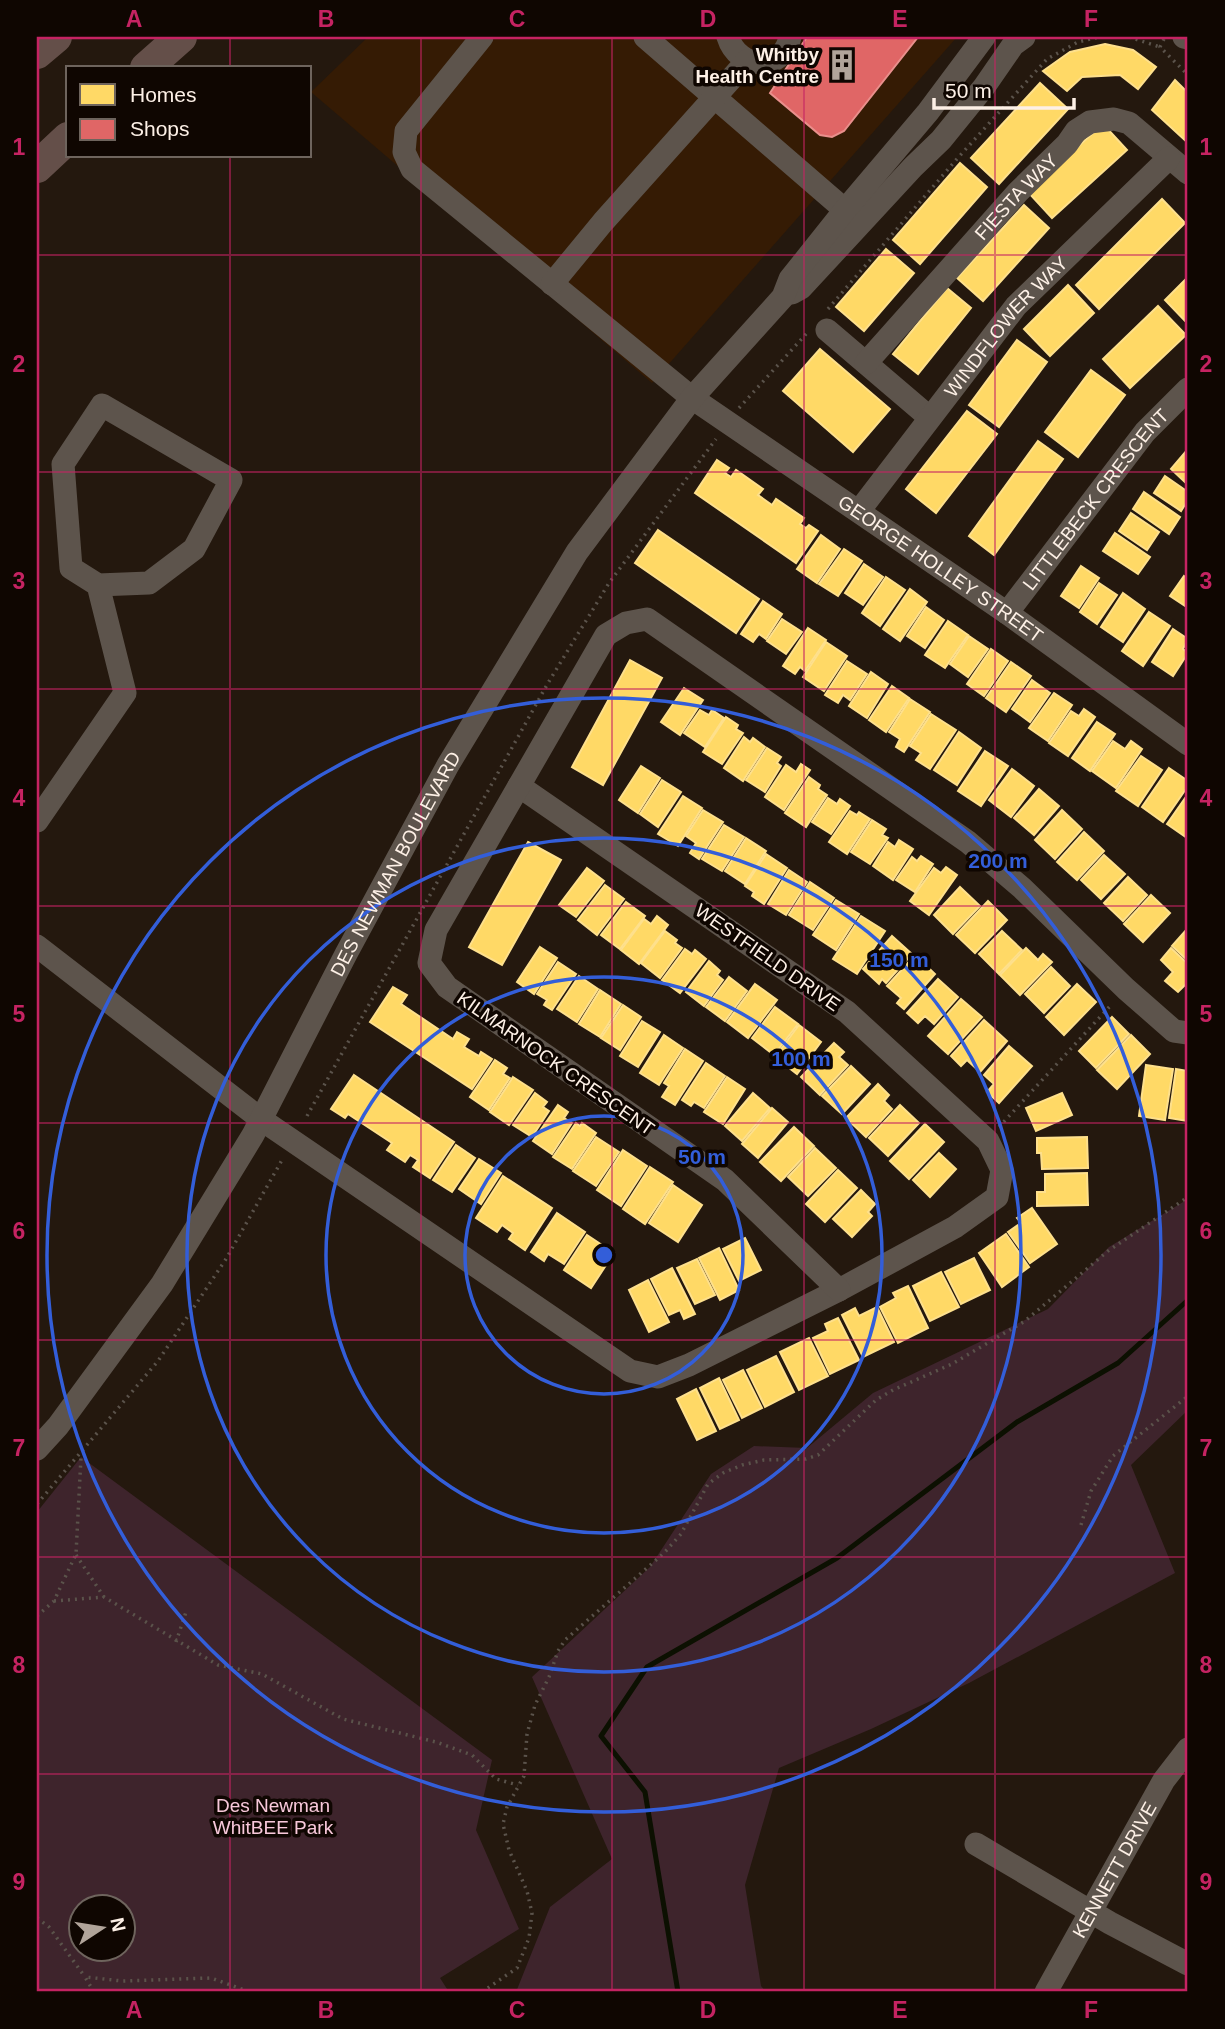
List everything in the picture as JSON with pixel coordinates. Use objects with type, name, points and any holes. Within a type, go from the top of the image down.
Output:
[{"type":"highway","points":[[37,54],[56,37]]},
{"type":"highway","points":[[148,66],[181,37]]},
{"type":"highway","points":[[37,167],[66,140]]},
{"type":"street","name":"GEORGE HOLLEY STREET","points":[[482,37],[406,131],[404,152],[412,169],[692,398],[1184,733]]},
{"type":"street","points":[[645,37],[845,210]]},
{"type":"street","points":[[728,37],[732,48],[747,61],[767,62],[784,51],[790,37]]},
{"type":"street","name":"DES NEWMAN BOULEVARD","points":[[37,1449],[58,1426],[162,1284],[262,1119],[346,954],[448,765],[577,552],[692,398],[783,297],[790,279],[928,112],[984,37]]},
{"type":"street","name":"DES NEWMAN BOULEVARD","points":[[783,297],[801,288],[941,140],[984,87],[1013,45],[1024,37]]},
{"type":"street","points":[[552,284],[603,222],[747,61]]},
{"type":"street","name":"FIESTA WAY","points":[[866,363],[948,269],[1076,131],[1090,122],[1114,119],[1129,124],[1188,173]]},
{"type":"street","name":"WINDFLOWER WAY","points":[[859,511],[1016,306],[1169,158]]},
{"type":"street","points":[[820,325],[929,417]]},
{"type":"street","name":"LITTLEBECK CRESCENT","points":[[1007,613],[1145,432],[1188,389]]},
{"type":"street","points":[[37,821],[125,692],[98,585],[71,568],[63,464],[102,405],[231,480],[194,549],[149,583],[98,585]]},
{"type":"street","points":[[519,786],[606,635],[626,624],[647,619],[968,842],[1022,888],[1126,989],[1174,1031],[1188,1033]]},
{"type":"street","name":"WESTFIELD DRIVE","points":[[37,946],[262,1119],[630,1371],[640,1375],[658,1377],[689,1365],[839,1290],[955,1227],[997,1197],[1002,1170],[988,1141],[847,1012],[519,786]]},
{"type":"street","name":"KILMARNOCK CRESCENT","points":[[519,786],[436,930],[429,963],[447,987],[725,1180],[839,1290]]},
{"type":"street","name":"KENNETT DRIVE","points":[[1046,1992],[1164,1780],[1188,1749]]},
{"type":"street","points":[[976,1844],[1188,1964]]},
{"type":"path","points":[[747,400],[820,325],[956,160],[1047,59],[1078,42],[1099,37]]},
{"type":"path","points":[[1129,37],[1160,47],[1188,75]]},
{"type":"path","points":[[1160,47],[1164,37]]},
{"type":"path","points":[[988,1141],[1126,989]]},
{"type":"path","points":[[37,1504],[158,1361],[226,1259],[282,1160]]},
{"type":"path","points":[[482,1992],[517,1968],[530,1938],[532,1913],[527,1891],[509,1850],[503,1824],[507,1807],[524,1776],[527,1734],[535,1705],[565,1640],[664,1553],[681,1534],[708,1485],[723,1473],[764,1460],[806,1459],[818,1455],[876,1400],[952,1364],[1025,1321],[1108,1251],[1188,1197]]},
{"type":"path","points":[[1082,1525],[1091,1490],[1113,1456],[1188,1396]]},
{"type":"path","points":[[37,1616],[54,1601],[76,1554],[81,1457]]},
{"type":"path","points":[[76,1554],[104,1597],[218,1665],[262,1674],[343,1719],[436,1742],[472,1755],[496,1779],[519,1785]]},
{"type":"path","points":[[54,1601],[104,1597]]},
{"type":"path","points":[[176,1642],[187,1609]]},
{"type":"path","points":[[37,1918],[48,1927],[94,1992]]},
{"type":"path","points":[[85,1977],[122,1981],[211,1978],[250,1992]]},
{"type":"shaded area","points":[[368,37],[957,37],[652,383],[312,91]]},
{"type":"green space","points":[[1188,1199],[1188,1410],[1131,1465],[1175,1573],[969,1683],[779,1768],[745,1885],[761,1986],[766,1992],[516,1992],[550,1907],[612,1859],[532,1677],[650,1567],[711,1474],[754,1446],[807,1448],[873,1393],[1048,1309],[1109,1247]]},
{"type":"green space","name":"Des Newman WhitBEE Park","points":[[81,1457],[492,1760],[476,1830],[519,1929],[440,1978],[449,1992],[37,1992],[37,1512]]},
{"type":"building: Homes","points":[[1105,44],[1133,50],[1156,67],[1138,89],[1120,75],[1082,77],[1067,91],[1043,71],[1070,52]]},
{"type":"building: Homes","points":[[1175,80],[1188,93],[1188,143],[1152,110]]},
{"type":"building: Homes","points":[[1040,83],[1068,109],[999,184],[971,158]]},
{"type":"building: Homes","points":[[1103,124],[1127,150],[1052,218],[1028,192]]},
{"type":"building: Homes","points":[[960,163],[987,187],[920,264],[893,240]]},
{"type":"building: Homes","points":[[1162,199],[1185,223],[1099,309],[1076,285]]},
{"type":"building: Homes","points":[[1024,205],[1049,228],[983,301],[957,278]]},
{"type":"building: Homes","points":[[886,249],[914,273],[864,331],[836,307]]},
{"type":"building: Homes","points":[[1188,277],[1188,324],[1165,300]]},
{"type":"building: Homes","points":[[1068,285],[1094,313],[1050,356],[1024,329]]},
{"type":"building: Homes","points":[[947,288],[971,308],[918,374],[893,354]]},
{"type":"building: Homes","points":[[1158,306],[1186,335],[1130,388],[1103,359]]},
{"type":"building: Homes","points":[[1017,340],[1047,362],[999,427],[969,405]]},
{"type":"building: Homes","points":[[820,349],[890,409],[853,452],[783,391]]},
{"type":"building: Homes","points":[[1091,370],[1125,395],[1078,457],[1045,432]]},
{"type":"building: Homes","points":[[967,411],[997,434],[936,513],[906,489]]},
{"type":"building: Homes","points":[[1038,441],[1063,459],[994,555],[969,536]]},
{"type":"building: Homes","points":[[1188,449],[1188,485],[1171,469]]},
{"type":"building: Homes","points":[[717,460],[729,468],[725,473],[731,477],[736,470],[763,489],[758,495],[772,505],[776,499],[804,518],[800,524],[806,528],[809,525],[818,531],[796,563],[695,493]]},
{"type":"building: Homes","points":[[1165,476],[1188,492],[1188,500],[1181,511],[1154,493]]},
{"type":"building: Homes","points":[[1144,492],[1180,517],[1169,534],[1133,509]]},
{"type":"building: Homes","points":[[1131,513],[1159,532],[1147,550],[1119,531]]},
{"type":"building: Homes","points":[[658,530],[759,599],[736,633],[635,563]]},
{"type":"building: Homes","points":[[1115,533],[1150,557],[1138,574],[1103,551]]},
{"type":"building: Homes","points":[[821,535],[840,549],[817,583],[797,569]]},
{"type":"building: Homes","points":[[844,549],[862,561],[838,596],[819,584]]},
{"type":"building: Homes","points":[[864,564],[883,577],[863,605],[845,593]]},
{"type":"building: Homes","points":[[1081,566],[1099,578],[1079,608],[1061,596]]},
{"type":"building: Homes","points":[[1184,576],[1188,579],[1188,608],[1170,596]]},
{"type":"building: Homes","points":[[886,577],[905,590],[880,626],[862,613]]},
{"type":"building: Homes","points":[[1099,583],[1117,595],[1097,624],[1080,612]]},
{"type":"building: Homes","points":[[910,589],[927,602],[900,641],[883,629]]},
{"type":"building: Homes","points":[[1123,593],[1145,609],[1123,642],[1101,627]]},
{"type":"building: Homes","points":[[763,601],[782,614],[766,639],[759,634],[753,642],[741,634]]},
{"type":"building: Homes","points":[[926,607],[944,620],[925,648],[907,636]]},
{"type":"building: Homes","points":[[1149,612],[1170,626],[1143,666],[1122,651]]},
{"type":"building: Homes","points":[[782,619],[802,632],[786,654],[767,641]]},
{"type":"building: Homes","points":[[948,621],[968,635],[945,668],[925,655]]},
{"type":"building: Homes","points":[[808,628],[826,640],[805,671],[800,667],[795,674],[783,666]]},
{"type":"building: Homes","points":[[1173,629],[1188,639],[1183,649],[1188,653],[1173,676],[1152,662]]},
{"type":"building: Homes","points":[[969,636],[988,649],[968,677],[950,664]]},
{"type":"building: Homes","points":[[826,642],[847,656],[824,691],[803,677]]},
{"type":"building: Homes","points":[[991,649],[1008,661],[984,696],[967,684]]},
{"type":"building: Homes","points":[[630,660],[662,678],[603,785],[572,767]]},
{"type":"building: Homes","points":[[847,661],[867,674],[850,700],[843,695],[838,703],[825,695]]},
{"type":"building: Homes","points":[[1011,662],[1031,676],[1006,712],[986,698]]},
{"type":"building: Homes","points":[[871,672],[888,684],[867,718],[849,706]]},
{"type":"building: Homes","points":[[1032,680],[1050,693],[1030,722],[1012,709]]},
{"type":"building: Homes","points":[[892,686],[909,698],[886,732],[869,720]]},
{"type":"building: Homes","points":[[684,688],[703,700],[680,735],[661,722]]},
{"type":"building: Homes","points":[[1054,693],[1072,705],[1048,741],[1029,728]]},
{"type":"building: Homes","points":[[910,699],[930,712],[904,752],[896,747],[900,739],[889,732]]},
{"type":"building: Homes","points":[[1084,709],[1095,717],[1068,756],[1049,743],[1071,711],[1079,716]]},
{"type":"building: Homes","points":[[700,710],[709,715],[712,710],[724,718],[705,747],[684,733]]},
{"type":"building: Homes","points":[[931,714],[956,730],[930,769],[916,760],[921,753],[910,746]]},
{"type":"building: Homes","points":[[726,717],[738,725],[736,729],[743,733],[722,764],[703,752]]},
{"type":"building: Homes","points":[[1097,722],[1115,734],[1090,771],[1072,758]]},
{"type":"building: Homes","points":[[959,732],[981,748],[957,785],[934,770]]},
{"type":"building: Homes","points":[[744,737],[750,742],[753,738],[765,747],[743,781],[724,768]]},
{"type":"building: Homes","points":[[1113,741],[1125,749],[1131,741],[1142,749],[1116,788],[1092,771]]},
{"type":"building: Homes","points":[[767,748],[781,757],[777,763],[781,766],[765,792],[746,780]]},
{"type":"building: Homes","points":[[985,751],[1008,766],[981,806],[958,791]]},
{"type":"building: Homes","points":[[1141,756],[1162,770],[1138,806],[1116,791]]},
{"type":"building: Homes","points":[[801,764],[810,770],[784,810],[765,797],[786,765],[796,772]]},
{"type":"building: Homes","points":[[641,766],[660,778],[638,813],[619,800]]},
{"type":"building: Homes","points":[[1169,768],[1188,781],[1188,786],[1163,822],[1142,807]]},
{"type":"building: Homes","points":[[1012,769],[1034,786],[1011,817],[989,800]]},
{"type":"building: Homes","points":[[809,777],[820,785],[818,789],[827,795],[806,827],[785,813]]},
{"type":"building: Homes","points":[[662,780],[681,792],[658,827],[640,814]]},
{"type":"building: Homes","points":[[1039,789],[1059,806],[1034,835],[1014,818]]},
{"type":"building: Homes","points":[[1188,794],[1188,837],[1187,838],[1167,824]]},
{"type":"building: Homes","points":[[683,796],[702,808],[678,846],[658,834]]},
{"type":"building: Homes","points":[[828,798],[837,804],[840,799],[850,806],[831,834],[812,822]]},
{"type":"building: Homes","points":[[703,810],[723,822],[699,859],[690,853],[696,843],[686,836]]},
{"type":"building: Homes","points":[[1062,810],[1082,829],[1055,859],[1035,840]]},
{"type":"building: Homes","points":[[850,811],[857,815],[859,812],[870,819],[847,854],[829,842]]},
{"type":"building: Homes","points":[[872,820],[886,829],[882,835],[888,838],[870,864],[851,852]]},
{"type":"building: Homes","points":[[724,825],[744,837],[722,871],[702,859]]},
{"type":"building: Homes","points":[[1084,832],[1104,851],[1077,880],[1057,862]]},
{"type":"building: Homes","points":[[746,838],[766,851],[745,884],[725,871]]},
{"type":"building: Homes","points":[[899,840],[913,849],[893,880],[873,866],[888,842],[895,847]]},
{"type":"building: Homes","points":[[528,842],[561,860],[502,965],[469,947]]},
{"type":"building: Homes","points":[[766,854],[787,868],[764,904],[752,896],[754,892],[745,886]]},
{"type":"building: Homes","points":[[1104,855],[1125,874],[1101,899],[1081,880]]},
{"type":"building: Homes","points":[[921,856],[933,864],[915,892],[896,880],[912,857],[917,861]]},
{"type":"building: Homes","points":[[946,867],[957,875],[929,915],[910,901],[934,868],[941,873]]},
{"type":"building: Homes","points":[[587,868],[604,881],[576,917],[559,905]]},
{"type":"building: Homes","points":[[789,870],[807,882],[786,915],[768,904]]},
{"type":"building: Homes","points":[[1128,877],[1147,895],[1123,921],[1104,903]]},
{"type":"building: Homes","points":[[810,882],[834,898],[813,930],[789,915]]},
{"type":"building: Homes","points":[[605,885],[624,899],[597,935],[578,920]]},
{"type":"building: Homes","points":[[960,887],[980,906],[953,934],[934,915]]},
{"type":"building: Homes","points":[[1151,895],[1170,913],[1143,942],[1124,924]]},
{"type":"building: Homes","points":[[836,900],[859,914],[836,950],[813,935]]},
{"type":"building: Homes","points":[[988,901],[1007,920],[975,953],[956,935]]},
{"type":"building: Homes","points":[[626,902],[645,916],[620,949],[601,935]]},
{"type":"building: Homes","points":[[657,916],[668,925],[639,964],[621,950],[644,919],[651,924]]},
{"type":"building: Homes","points":[[861,916],[885,931],[857,974],[833,959]]},
{"type":"building: Homes","points":[[1188,928],[1188,961],[1172,946]]},
{"type":"building: Homes","points":[[665,931],[677,940],[675,943],[682,948],[660,978],[641,963]]},
{"type":"building: Homes","points":[[1002,931],[1022,950],[999,974],[979,954]]},
{"type":"building: Homes","points":[[892,936],[912,954],[886,983],[882,979],[879,984],[863,969]]},
{"type":"building: Homes","points":[[540,947],[557,958],[534,994],[517,982]]},
{"type":"building: Homes","points":[[1026,948],[1038,960],[1043,954],[1052,962],[1020,995],[1000,975]]},
{"type":"building: Homes","points":[[1171,948],[1188,964],[1188,986],[1186,984],[1178,992],[1165,981],[1173,972],[1161,960]]},
{"type":"building: Homes","points":[[685,949],[692,954],[695,950],[706,959],[680,993],[662,980]]},
{"type":"building: Homes","points":[[915,955],[935,974],[904,1009],[897,1003],[901,998],[887,986]]},
{"type":"building: Homes","points":[[709,961],[720,971],[717,975],[723,980],[704,1006],[686,992]]},
{"type":"building: Homes","points":[[558,962],[576,974],[552,1010],[544,1005],[547,1000],[537,994]]},
{"type":"building: Homes","points":[[1051,967],[1070,986],[1044,1013],[1025,994]]},
{"type":"building: Homes","points":[[579,976],[598,989],[577,1022],[557,1009]]},
{"type":"building: Homes","points":[[729,977],[747,991],[725,1021],[706,1007]]},
{"type":"building: Homes","points":[[938,979],[958,997],[934,1024],[925,1016],[918,1023],[907,1013]]},
{"type":"building: Homes","points":[[755,984],[777,1000],[748,1038],[727,1022]]},
{"type":"building: Homes","points":[[1077,984],[1096,1002],[1064,1035],[1046,1017]]},
{"type":"building: Homes","points":[[393,987],[407,995],[401,1004],[453,1039],[457,1032],[469,1039],[464,1047],[479,1056],[481,1052],[492,1059],[472,1089],[370,1022]]},
{"type":"building: Homes","points":[[600,990],[621,1004],[600,1037],[579,1024]]},
{"type":"building: Homes","points":[[961,999],[982,1017],[948,1054],[928,1036]]},
{"type":"building: Homes","points":[[623,1005],[641,1017],[620,1050],[601,1038]]},
{"type":"building: Homes","points":[[775,1007],[798,1024],[774,1055],[752,1038]]},
{"type":"building: Homes","points":[[1112,1017],[1129,1034],[1096,1068],[1079,1051]]},
{"type":"building: Homes","points":[[984,1020],[1007,1041],[980,1072],[967,1060],[961,1066],[951,1056]]},
{"type":"building: Homes","points":[[642,1021],[660,1032],[638,1067],[620,1056]]},
{"type":"building: Homes","points":[[799,1025],[821,1042],[797,1074],[775,1057]]},
{"type":"building: Homes","points":[[664,1035],[683,1048],[659,1085],[640,1073]]},
{"type":"building: Homes","points":[[1131,1035],[1150,1054],[1117,1089],[1097,1070]]},
{"type":"building: Homes","points":[[834,1043],[844,1052],[839,1057],[848,1065],[820,1095],[801,1077]]},
{"type":"building: Homes","points":[[1009,1046],[1032,1066],[999,1103],[987,1092],[994,1084],[984,1075]]},
{"type":"building: Homes","points":[[685,1049],[703,1061],[675,1105],[662,1097],[669,1086],[664,1083]]},
{"type":"building: Homes","points":[[495,1060],[507,1068],[503,1074],[510,1078],[489,1110],[470,1097]]},
{"type":"building: Homes","points":[[706,1063],[725,1076],[704,1108],[694,1102],[691,1106],[682,1100]]},
{"type":"building: Homes","points":[[1146,1065],[1173,1069],[1165,1120],[1139,1116]]},
{"type":"building: Homes","points":[[851,1066],[870,1084],[842,1114],[822,1096]]},
{"type":"building: Homes","points":[[1176,1069],[1188,1071],[1188,1121],[1169,1118]]},
{"type":"building: Homes","points":[[354,1075],[454,1142],[430,1178],[413,1167],[418,1160],[410,1155],[405,1162],[387,1150],[392,1143],[348,1114],[345,1118],[331,1109]]},
{"type":"building: Homes","points":[[513,1077],[533,1090],[509,1125],[490,1112]]},
{"type":"building: Homes","points":[[727,1077],[745,1089],[723,1124],[704,1112]]},
{"type":"building: Homes","points":[[878,1084],[889,1095],[884,1101],[892,1109],[866,1137],[846,1118]]},
{"type":"building: Homes","points":[[535,1093],[547,1102],[543,1107],[549,1111],[532,1137],[513,1125]]},
{"type":"building: Homes","points":[[753,1093],[770,1108],[742,1141],[725,1126]]},
{"type":"building: Homes","points":[[1062,1093],[1072,1115],[1036,1131],[1026,1108]]},
{"type":"building: Homes","points":[[558,1105],[568,1112],[564,1118],[572,1123],[552,1154],[533,1141]]},
{"type":"building: Homes","points":[[900,1105],[919,1123],[888,1156],[869,1138]]},
{"type":"building: Homes","points":[[772,1108],[788,1122],[758,1158],[742,1144]]},
{"type":"building: Homes","points":[[576,1123],[580,1126],[582,1123],[596,1133],[572,1169],[553,1157]]},
{"type":"building: Homes","points":[[925,1124],[944,1142],[909,1179],[890,1161]]},
{"type":"building: Homes","points":[[794,1127],[814,1146],[781,1181],[760,1162]]},
{"type":"building: Homes","points":[[596,1137],[619,1152],[596,1186],[573,1171]]},
{"type":"building: Homes","points":[[1087,1137],[1088,1168],[1042,1169],[1041,1153],[1037,1153],[1037,1138]]},
{"type":"building: Homes","points":[[456,1145],[475,1158],[452,1192],[433,1180]]},
{"type":"building: Homes","points":[[815,1148],[836,1168],[808,1196],[788,1177]]},
{"type":"building: Homes","points":[[623,1150],[647,1166],[621,1206],[597,1190]]},
{"type":"building: Homes","points":[[939,1153],[956,1169],[930,1197],[913,1180]]},
{"type":"building: Homes","points":[[479,1159],[501,1173],[481,1204],[459,1189]]},
{"type":"building: Homes","points":[[650,1167],[673,1182],[645,1224],[623,1209]]},
{"type":"building: Homes","points":[[838,1170],[857,1188],[825,1222],[806,1204]]},
{"type":"building: Homes","points":[[1087,1173],[1088,1205],[1037,1206],[1037,1192],[1045,1192],[1045,1174]]},
{"type":"building: Homes","points":[[503,1176],[552,1208],[525,1250],[509,1239],[513,1233],[502,1225],[497,1232],[476,1218]]},
{"type":"building: Homes","points":[[673,1185],[702,1205],[678,1242],[649,1223]]},
{"type":"building: Homes","points":[[861,1190],[875,1204],[868,1212],[872,1216],[852,1237],[833,1219]]},
{"type":"building: Homes","points":[[1032,1208],[1057,1244],[1030,1263],[1008,1232],[1021,1223],[1017,1218]]},
{"type":"building: Homes","points":[[557,1213],[585,1232],[564,1264],[548,1254],[544,1261],[531,1252]]},
{"type":"building: Homes","points":[[1006,1234],[1029,1267],[1002,1287],[979,1253]]},
{"type":"building: Homes","points":[[587,1235],[614,1253],[591,1288],[564,1270]]},
{"type":"building: Homes","points":[[745,1238],[761,1270],[739,1281],[723,1249]]},
{"type":"building: Homes","points":[[719,1248],[739,1290],[720,1300],[699,1258]]},
{"type":"building: Homes","points":[[974,1258],[990,1290],[961,1304],[945,1272]]},
{"type":"building: Homes","points":[[697,1259],[715,1295],[695,1304],[677,1268]]},
{"type":"building: Homes","points":[[672,1268],[695,1314],[684,1319],[680,1310],[669,1315],[651,1279]]},
{"type":"building: Homes","points":[[941,1272],[959,1307],[930,1321],[913,1286]]},
{"type":"building: Homes","points":[[648,1280],[669,1322],[649,1332],[629,1290]]},
{"type":"building: Homes","points":[[908,1286],[928,1328],[898,1343],[880,1307],[896,1298],[893,1293]]},
{"type":"building: Homes","points":[[877,1307],[894,1342],[863,1357],[842,1315],[855,1308],[859,1316]]},
{"type":"building: Homes","points":[[838,1318],[859,1360],[830,1374],[813,1338],[828,1331],[825,1324]]},
{"type":"building: Homes","points":[[809,1338],[828,1376],[799,1390],[780,1352]]},
{"type":"building: Homes","points":[[776,1356],[794,1392],[765,1407],[747,1370]]},
{"type":"building: Homes","points":[[743,1370],[762,1408],[742,1418],[723,1380]]},
{"type":"building: Homes","points":[[719,1378],[739,1420],[720,1429],[700,1388]]},
{"type":"building: Homes","points":[[696,1389],[716,1431],[697,1440],[677,1399]]},
{"type":"building: Shops","name":"Whitby Health Centre","points":[[807,37],[918,37],[844,131],[832,137],[820,135],[770,93]]},
{"type":"waterway","points":[[678,1992],[645,1792],[601,1736],[647,1667],[837,1558],[1017,1422],[1118,1363],[1188,1300]]},
{"type":"place","name":"Whitby Health Centre","points":[[842,65]]}]
